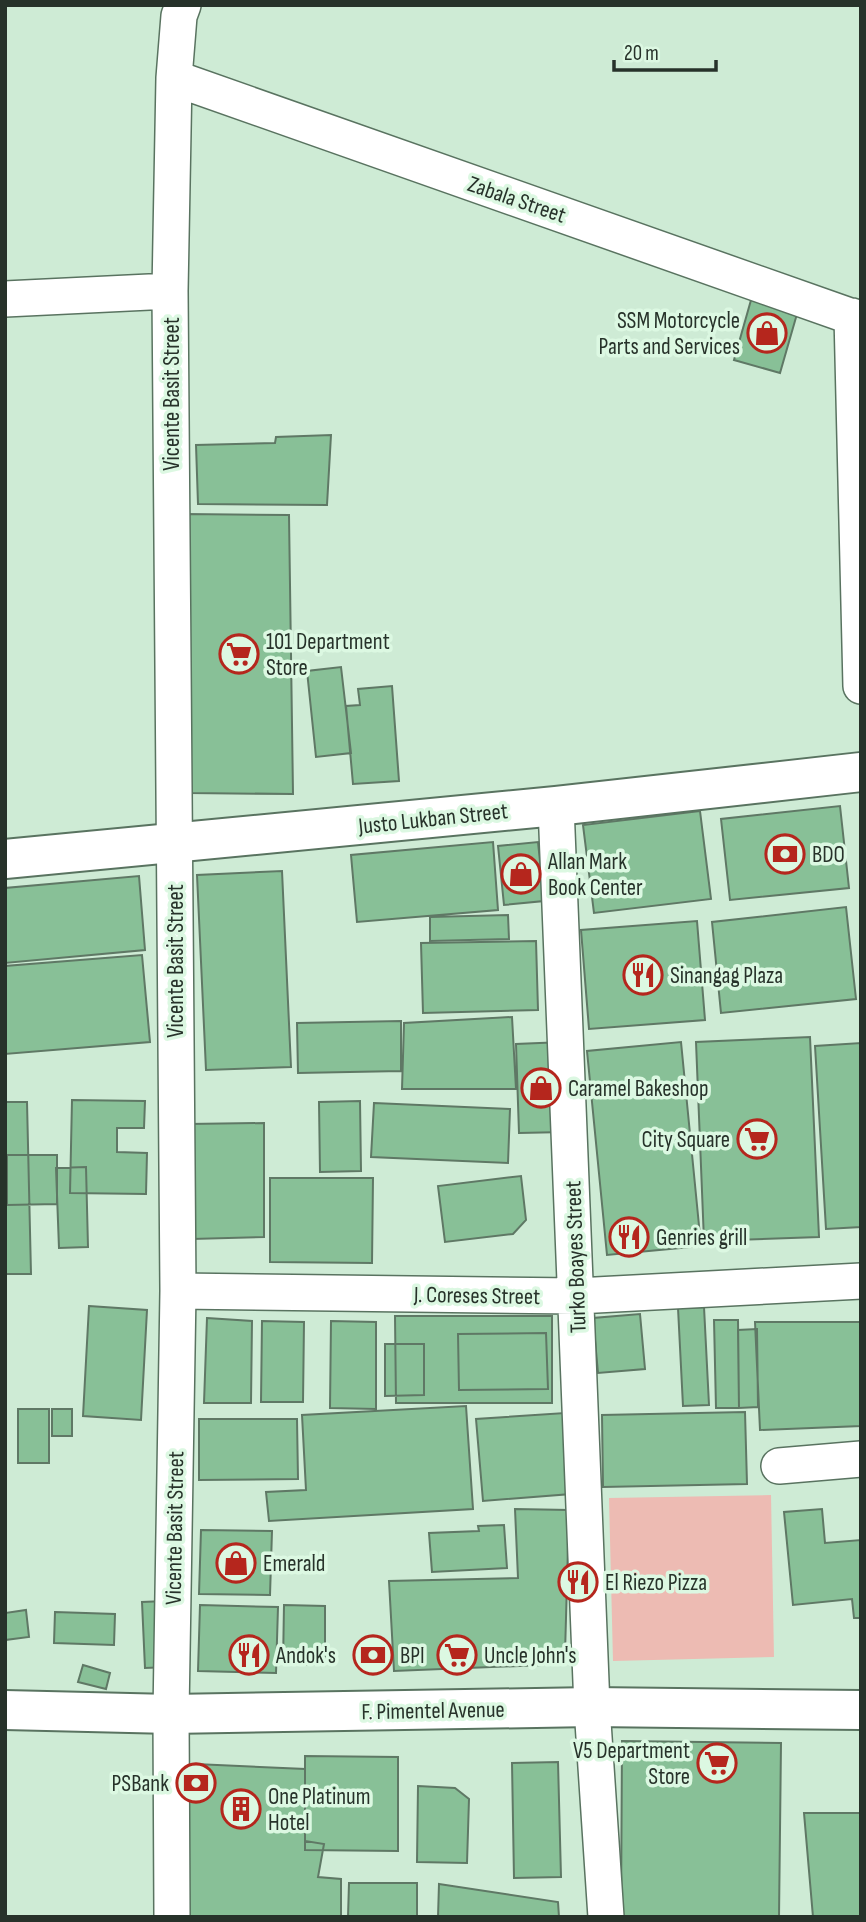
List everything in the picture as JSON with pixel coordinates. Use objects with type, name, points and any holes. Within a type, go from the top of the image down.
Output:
[{"type":"main road","name":"Justo Lukban Street","points":[[5,859],[556,806],[861,772]]},
{"type":"main road","name":"F. Pimentel Avenue","points":[[5,1710],[171,1714],[592,1707],[861,1710]]},
{"type":"street","name":"Vicente Basit Street","points":[[172,1917],[171,1714],[178,1291],[170,291],[174,78],[179,16],[183,5]]},
{"type":"street","name":"Zabala Street","points":[[174,78],[856,318]]},
{"type":"street","points":[[5,299],[170,291]]},
{"type":"street","points":[[856,318],[861,686]]},
{"type":"street","name":"Turko Boayes Street","points":[[556,806],[592,1707],[606,1917]]},
{"type":"street","name":"J. Coreses Street","points":[[178,1291],[577,1296],[861,1280]]},
{"type":"street","points":[[779,1466],[861,1460]]},
{"type":"shaded area","points":[[771,1495],[774,1657],[613,1661],[609,1498]]},
{"type":"building","name":"SSM Motorcycle Parts and Services","points":[[753,293],[799,307],[780,373],[734,360]]},
{"type":"building","points":[[331,435],[327,505],[198,504],[196,445],[275,443],[276,437]]},
{"type":"building","name":"101 Department Store","points":[[185,514],[289,515],[293,794],[189,793]]},
{"type":"building","points":[[341,667],[351,753],[316,757],[307,671]]},
{"type":"building","points":[[392,686],[399,781],[353,784],[346,706],[360,705],[358,689]]},
{"type":"building","name":"BDO","points":[[840,806],[849,888],[730,900],[721,819]]},
{"type":"building","points":[[700,811],[711,899],[594,913],[583,825]]},
{"type":"building","points":[[493,842],[498,910],[357,922],[351,855]]},
{"type":"building","name":"Allan Mark Book Center","points":[[538,842],[544,901],[504,905],[498,846]]},
{"type":"building","points":[[282,871],[291,1067],[206,1070],[197,875]]},
{"type":"building","points":[[139,876],[145,950],[5,963],[5,888]]},
{"type":"building","points":[[846,907],[856,999],[721,1013],[712,922]]},
{"type":"building","points":[[508,915],[509,939],[430,941],[430,917]]},
{"type":"building","name":"Sinangag Plaza","points":[[697,921],[705,1020],[589,1029],[581,930]]},
{"type":"building","points":[[536,941],[538,1010],[423,1013],[421,943]]},
{"type":"building","points":[[142,955],[150,1042],[5,1054],[5,966]]},
{"type":"building","points":[[512,1017],[516,1089],[402,1089],[404,1023]]},
{"type":"building","points":[[401,1021],[401,1071],[298,1073],[297,1023]]},
{"type":"building","name":"City Square","points":[[810,1037],[819,1237],[704,1241],[696,1042]]},
{"type":"building","name":"Caramel Bakeshop","points":[[563,1042],[565,1132],[519,1133],[516,1044]]},
{"type":"building","points":[[681,1042],[701,1246],[607,1255],[587,1051]]},
{"type":"building","points":[[861,1043],[861,1227],[826,1229],[815,1046]]},
{"type":"building","points":[[72,1100],[145,1101],[144,1128],[117,1128],[117,1152],[147,1153],[146,1194],[70,1193]]},
{"type":"building","points":[[360,1101],[361,1171],[320,1172],[319,1102]]},
{"type":"building","points":[[5,1102],[27,1102],[31,1274],[5,1274]]},
{"type":"building","points":[[374,1103],[510,1109],[508,1163],[371,1157]]},
{"type":"building","points":[[264,1123],[264,1237],[192,1239],[188,1124]]},
{"type":"building","points":[[7,1155],[57,1155],[57,1204],[7,1205]]},
{"type":"building","points":[[86,1167],[88,1247],[59,1248],[56,1168]]},
{"type":"building","points":[[521,1176],[526,1220],[513,1234],[445,1242],[438,1186]]},
{"type":"building","points":[[270,1178],[373,1178],[372,1263],[270,1262]]},
{"type":"building","points":[[89,1306],[147,1310],[141,1420],[83,1416]]},
{"type":"building","points":[[704,1307],[709,1405],[683,1406],[678,1308]]},
{"type":"building","points":[[640,1314],[645,1369],[598,1373],[593,1318]]},
{"type":"building","points":[[395,1316],[552,1316],[552,1403],[396,1403]]},
{"type":"building","points":[[207,1318],[252,1321],[251,1403],[204,1403]]},
{"type":"building","points":[[714,1320],[738,1320],[739,1408],[716,1408]]},
{"type":"building","points":[[262,1321],[304,1322],[303,1402],[261,1402]]},
{"type":"building","points":[[331,1321],[376,1322],[376,1409],[330,1408]]},
{"type":"building","points":[[755,1322],[861,1322],[861,1426],[760,1430]]},
{"type":"building","points":[[757,1329],[758,1407],[739,1408],[738,1330]]},
{"type":"building","points":[[546,1333],[548,1389],[459,1390],[458,1334]]},
{"type":"building","points":[[385,1344],[424,1344],[424,1395],[385,1396]]},
{"type":"building","points":[[466,1406],[473,1509],[269,1521],[266,1492],[306,1490],[302,1415]]},
{"type":"building","points":[[18,1409],[49,1409],[49,1463],[18,1463]]},
{"type":"building","points":[[52,1409],[72,1409],[72,1436],[52,1436]]},
{"type":"building","points":[[745,1412],[747,1484],[603,1487],[602,1415]]},
{"type":"building","points":[[565,1413],[571,1494],[483,1501],[476,1419]]},
{"type":"building","points":[[199,1419],[297,1419],[298,1479],[199,1480]]},
{"type":"building","points":[[515,1509],[569,1510],[565,1654],[543,1665],[394,1671],[389,1581],[518,1578]]},
{"type":"building","points":[[822,1509],[825,1543],[861,1540],[861,1618],[854,1618],[852,1599],[793,1605],[784,1512]]},
{"type":"building","points":[[504,1525],[507,1568],[432,1572],[429,1533],[479,1531],[478,1526]]},
{"type":"building","name":"Emerald","points":[[201,1530],[272,1531],[270,1595],[199,1594]]},
{"type":"building","points":[[165,1601],[169,1667],[145,1668],[142,1602]]},
{"type":"building","points":[[200,1605],[278,1607],[276,1673],[198,1671]]},
{"type":"building","points":[[284,1605],[325,1606],[325,1665],[283,1665]]},
{"type":"building","points":[[26,1610],[29,1637],[5,1640],[5,1613]]},
{"type":"building","points":[[55,1612],[115,1614],[114,1645],[54,1643]]},
{"type":"building","points":[[83,1665],[110,1673],[106,1689],[78,1682]]},
{"type":"building","points":[[622,1741],[781,1743],[779,1917],[621,1917]]},
{"type":"building","points":[[305,1756],[398,1757],[398,1851],[305,1850]]},
{"type":"building","points":[[558,1762],[561,1877],[514,1878],[512,1763]]},
{"type":"building","name":"One Platinum Hotel","points":[[195,1764],[305,1769],[305,1841],[324,1844],[318,1877],[341,1879],[341,1917],[180,1917],[178,1777]]},
{"type":"building","points":[[418,1786],[455,1788],[469,1799],[467,1863],[417,1862]]},
{"type":"building","points":[[804,1813],[861,1813],[861,1917],[813,1917]]},
{"type":"building","points":[[349,1883],[417,1883],[417,1917],[348,1917]]},
{"type":"building","points":[[439,1884],[558,1902],[559,1917],[438,1917]]},
{"type":"place","name":"SSM Motorcycle Parts and Services","points":[[767,333]]},
{"type":"place","name":"101 Department Store","points":[[239,654]]},
{"type":"place","name":"BDO","points":[[785,854]]},
{"type":"place","name":"Allan Mark Book Center","points":[[521,874]]},
{"type":"place","name":"Sinangag Plaza","points":[[643,975]]},
{"type":"place","name":"Caramel Bakeshop","points":[[541,1088]]},
{"type":"place","name":"City Square","points":[[757,1139]]},
{"type":"place","name":"Genries grill","points":[[629,1237]]},
{"type":"place","name":"Emerald","points":[[236,1563]]},
{"type":"place","name":"El Riezo Pizza","points":[[578,1582]]},
{"type":"place","name":"Andok's","points":[[249,1655]]},
{"type":"place","name":"BPI","points":[[373,1655]]},
{"type":"place","name":"Uncle John's","points":[[457,1655]]},
{"type":"place","name":"V5 Department Store","points":[[717,1763]]},
{"type":"place","name":"PSBank","points":[[196,1783]]},
{"type":"place","name":"One Platinum Hotel","points":[[241,1809]]}]
